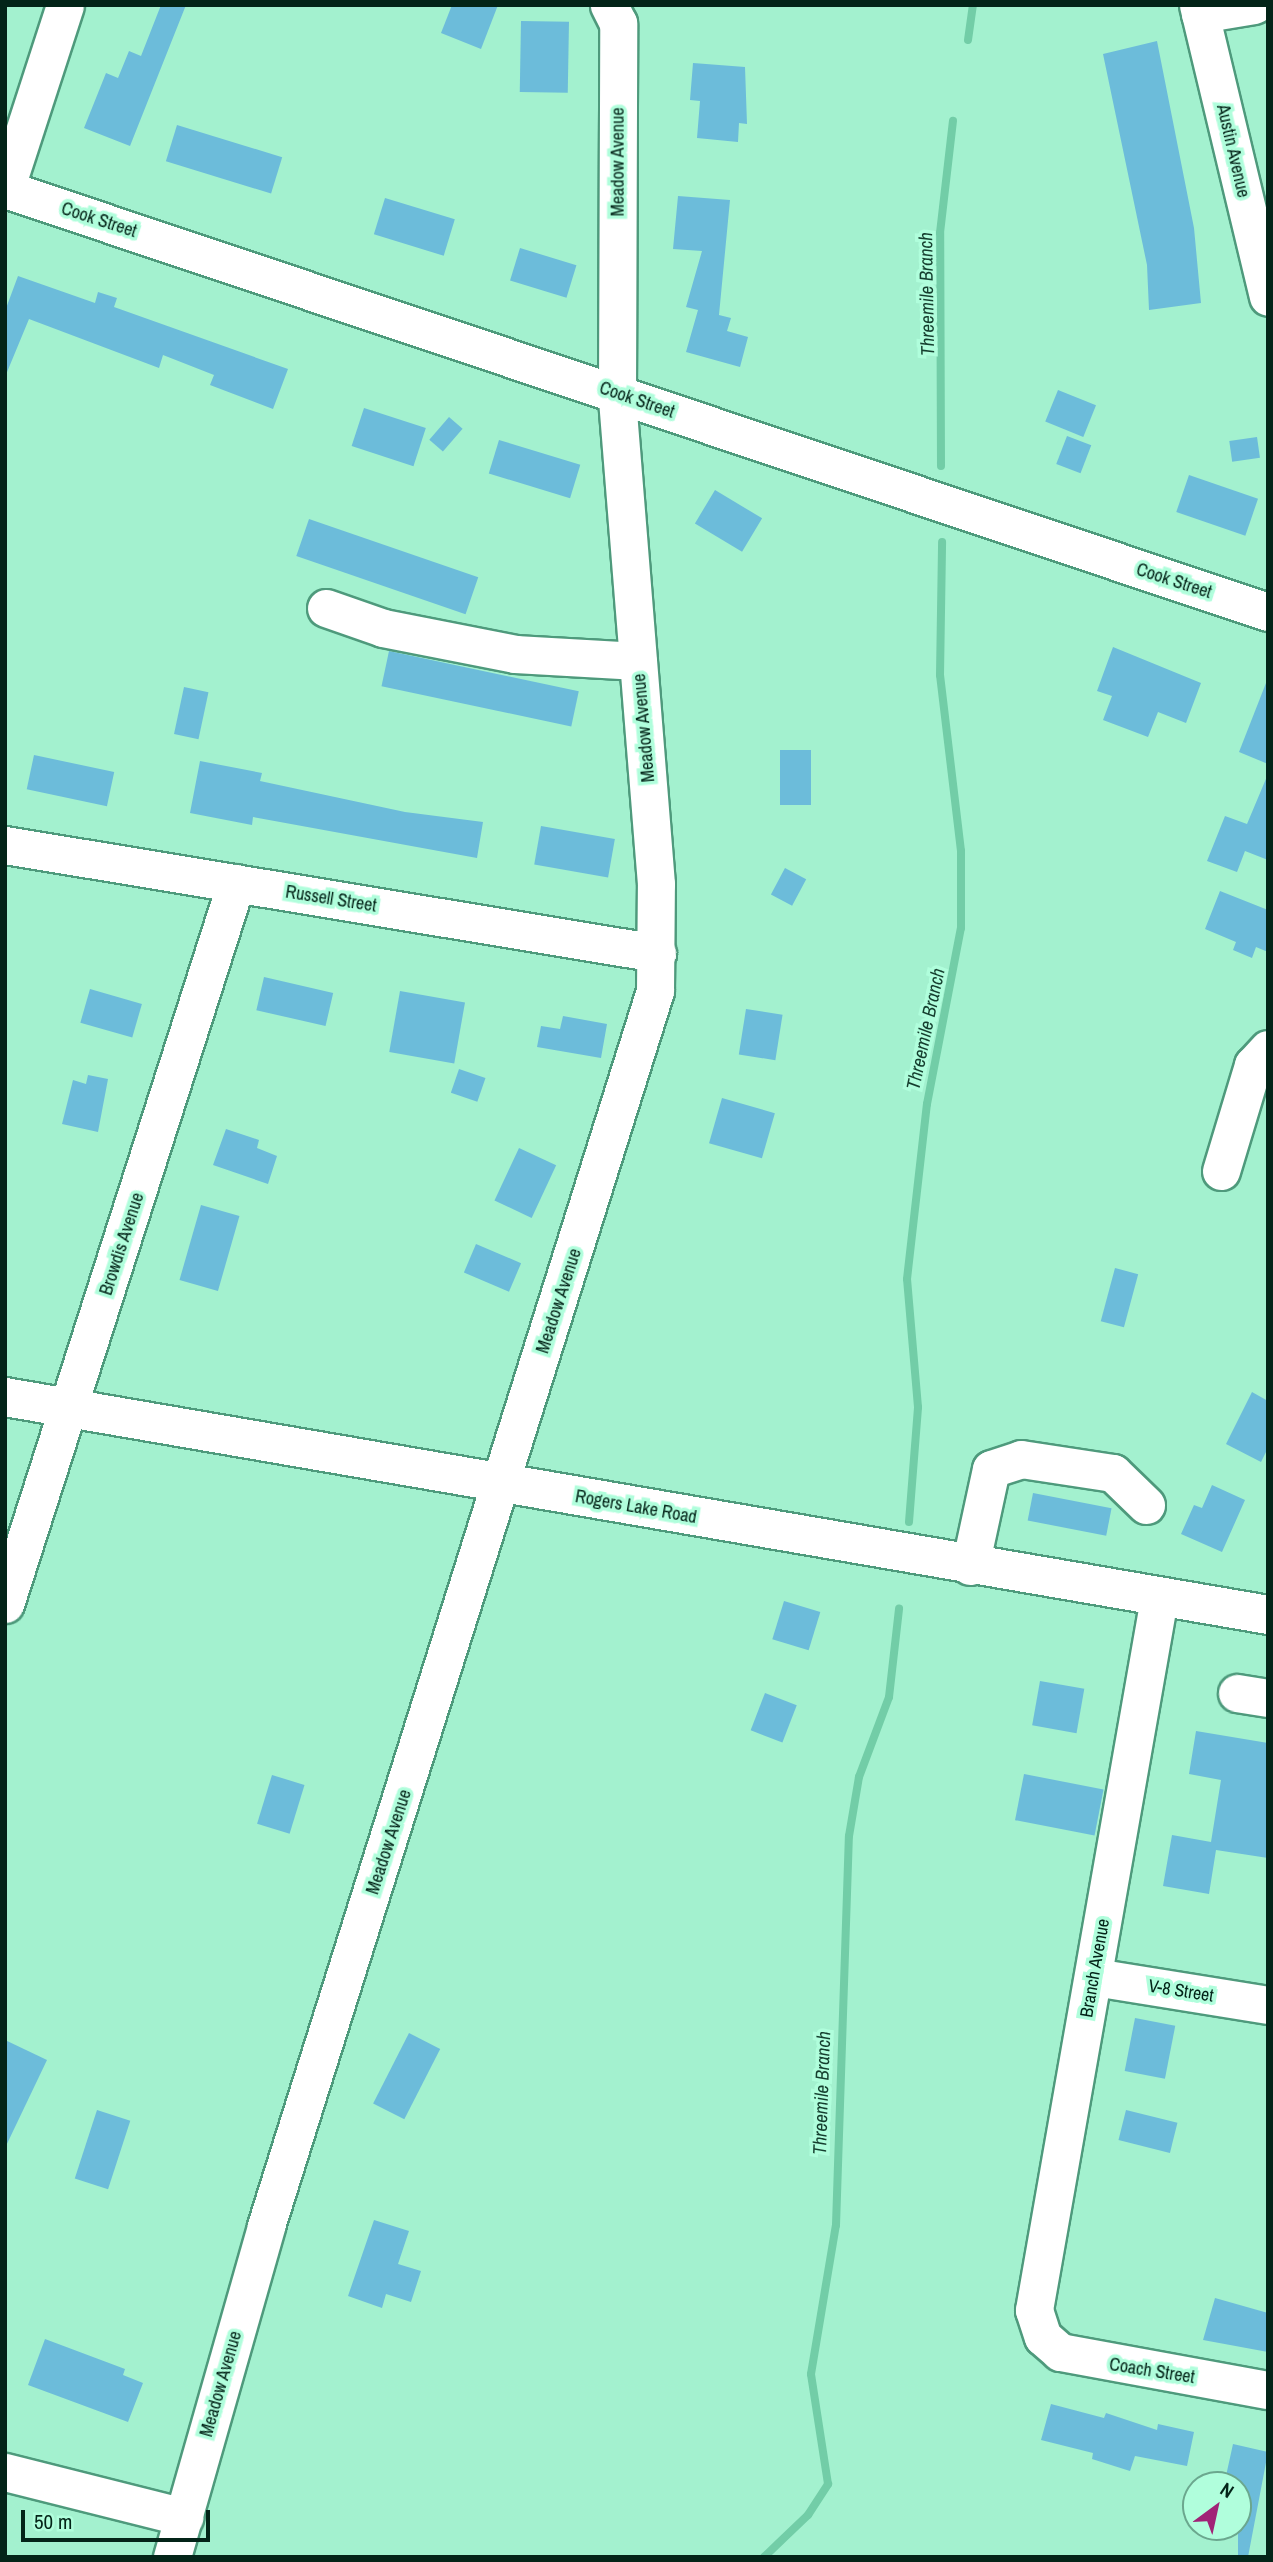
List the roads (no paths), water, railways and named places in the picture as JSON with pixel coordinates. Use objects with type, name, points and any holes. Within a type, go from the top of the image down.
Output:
[{"type":"main road","name":"Rogers Lake Road","points":[[5,1397],[970,1566],[1268,1615]]},
{"type":"street","points":[[5,189],[65,5]]},
{"type":"street","name":"Meadow Avenue","points":[[172,2557],[266,2226],[611,1139],[654,991],[657,953],[617,394],[618,23],[609,5]]},
{"type":"street","points":[[1199,10],[1254,5]]},
{"type":"street","name":"Austin Avenue","points":[[1199,10],[1261,235],[1268,297]]},
{"type":"street","name":"Cook Street","points":[[5,189],[1268,612]]},
{"type":"street","points":[[326,608],[383,628],[515,654],[638,661]]},
{"type":"street","name":"Russell Street","points":[[5,845],[657,953]]},
{"type":"street","name":"Browdis Avenue","points":[[5,1604],[236,883]]},
{"type":"street","points":[[1222,1171],[1253,1065],[1268,1049]]},
{"type":"street","points":[[970,1566],[991,1469],[1021,1458],[1113,1473],[1146,1505]]},
{"type":"street","name":"Branch Avenue","points":[[1043,2337],[1034,2290],[1094,1977],[1159,1598]]},
{"type":"street","name":"V-8 Street","points":[[1094,1977],[1268,2005]]},
{"type":"street","name":"Coach Street","points":[[1043,2337],[1060,2352],[1093,2361],[1268,2390]]},
{"type":"street","points":[[5,2472],[184,2517]]},
{"type":"waterway","name":"Threemile Branch","points":[[968,40],[973,5]]},
{"type":"waterway","name":"Threemile Branch","points":[[941,466],[940,233],[953,121]]},
{"type":"waterway","name":"Threemile Branch","points":[[909,1522],[918,1407],[907,1279],[927,1104],[961,928],[961,851],[940,675],[942,542]]},
{"type":"waterway","name":"Threemile Branch","points":[[764,2557],[808,2515],[828,2484],[811,2374],[836,2225],[849,1836],[859,1777],[889,1697],[899,1609]]}]
